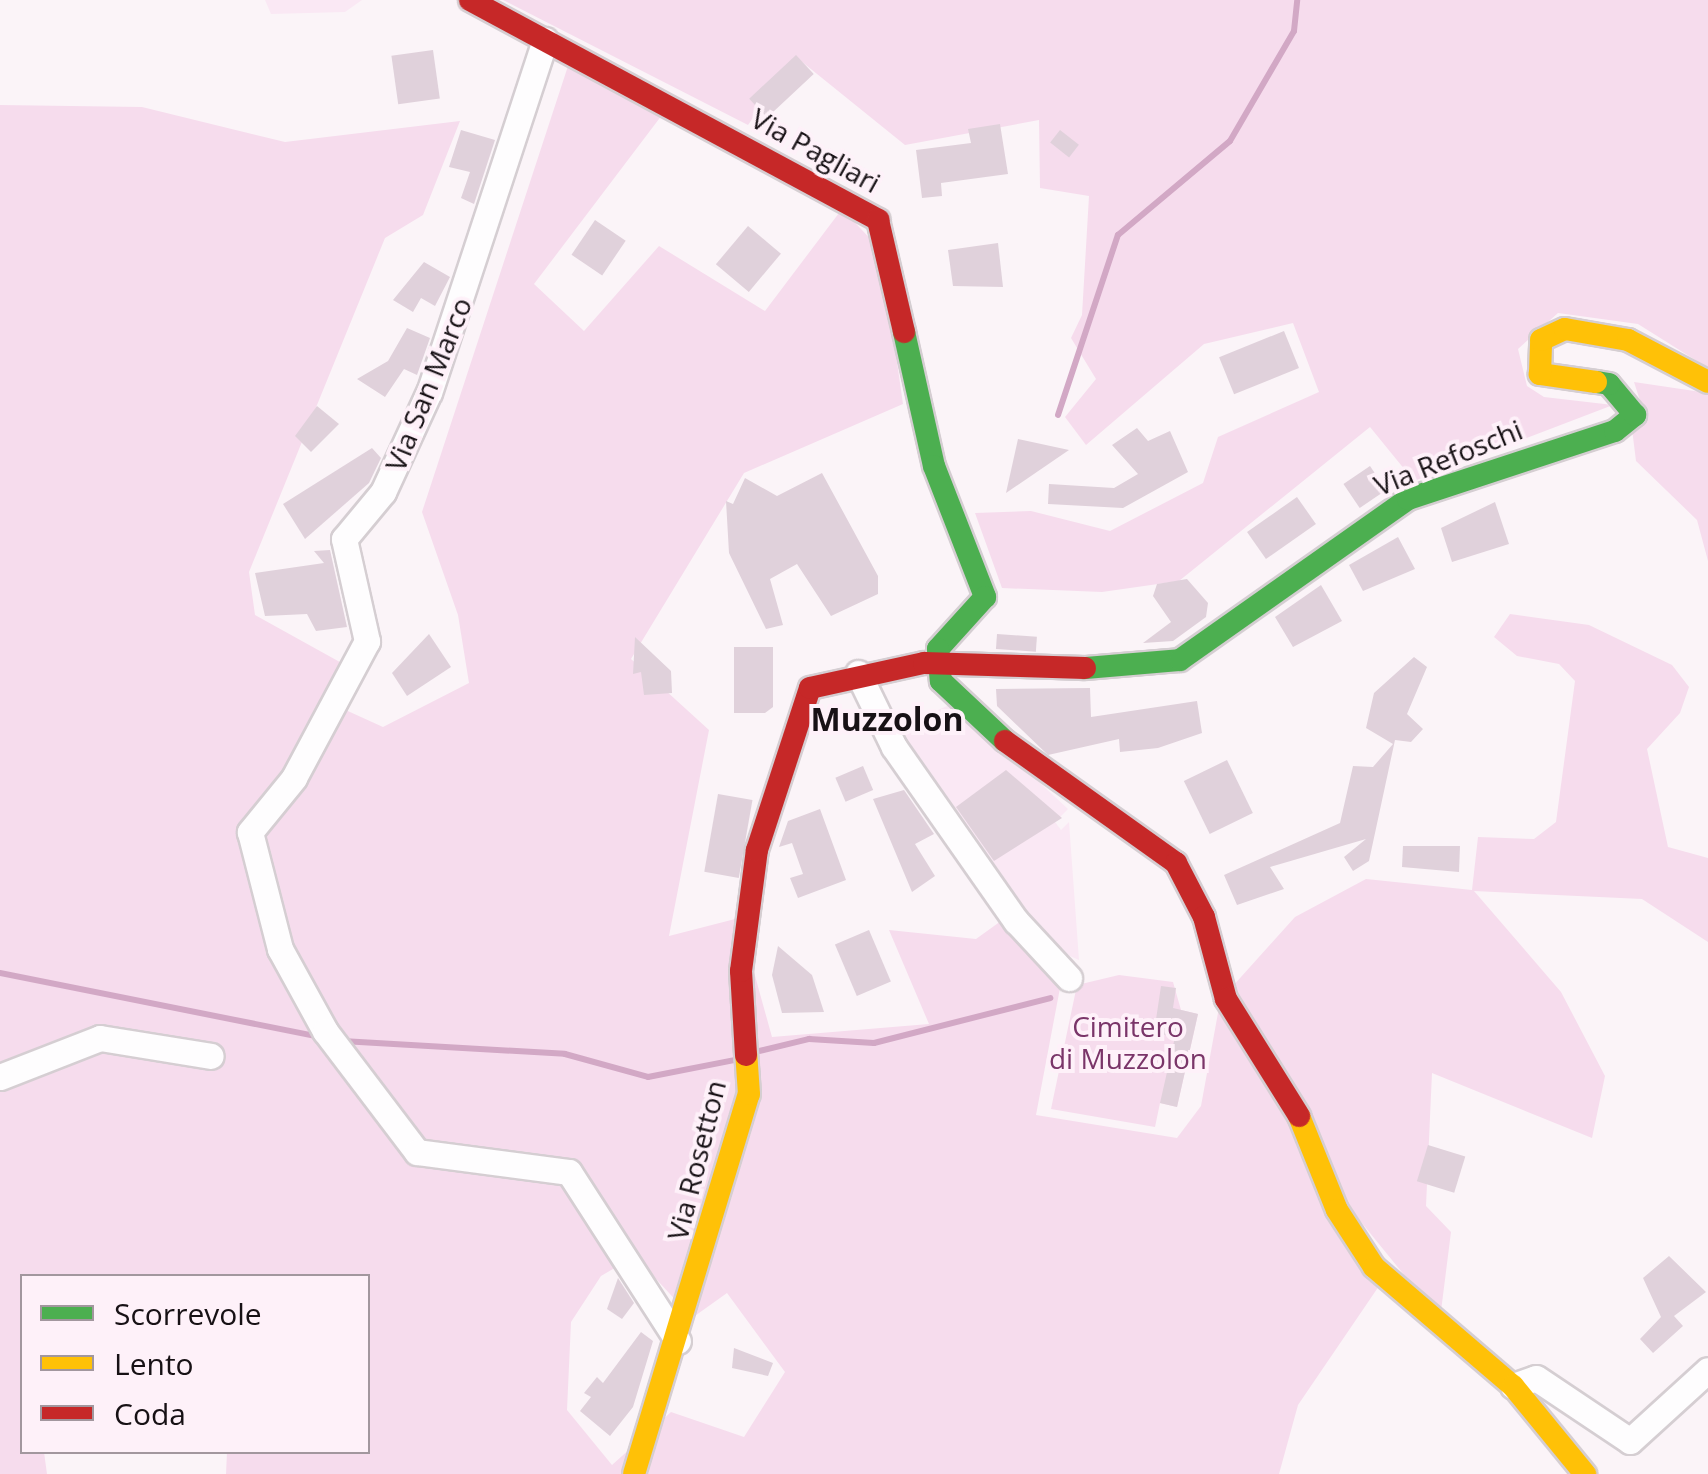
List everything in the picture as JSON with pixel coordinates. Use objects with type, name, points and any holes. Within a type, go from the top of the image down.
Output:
[{"type":"street","name":"Via Pagliari","points":[[470,0],[878,220],[934,466],[986,598],[937,657]]},
{"type":"street","name":"Via San Marco","points":[[545,40],[429,392],[383,492],[344,539],[367,641],[294,778],[250,832],[280,949],[332,1042],[417,1152],[569,1172],[678,1342]]},
{"type":"street","name":"Via Refoschi","points":[[937,657],[1037,672],[1180,660],[1408,499],[1615,432],[1635,415],[1609,384],[1540,374],[1540,340],[1565,329],[1628,340],[1708,382]]},
{"type":"street","points":[[1069,978],[1016,921],[894,747],[858,673],[937,657],[951,694],[1040,775],[1176,863],[1204,917],[1226,999],[1294,1101],[1337,1210],[1400,1293],[1513,1386],[1585,1474]]},
{"type":"street","name":"Via Rosetton","points":[[634,1474],[678,1342],[749,1094],[740,972],[757,850],[810,688],[858,673]]},
{"type":"street","points":[[0,1077],[100,1038],[211,1056]]},
{"type":"street","points":[[1513,1386],[1536,1378],[1630,1442],[1708,1370]]},
{"type":"shaded area","points":[[265,0],[362,0],[345,12],[271,14]]},
{"type":"shaded area","points":[[954,703],[1068,809],[1055,822],[1061,830],[1069,822],[1079,960],[1054,949],[903,739],[915,720]]},
{"type":"green space","points":[[503,0],[1708,0],[1708,368],[1638,324],[1558,313],[1518,349],[1527,386],[1544,397],[1613,405],[1414,481],[1370,427],[1179,581],[1102,592],[1002,588],[975,513],[1031,511],[1110,531],[1203,483],[1218,437],[1319,392],[1293,323],[1204,344],[1086,445],[1065,417],[1096,379],[1071,338],[1082,315],[1089,196],[1040,188],[1039,120],[905,145],[796,57],[748,125]]},
{"type":"green space","points":[[568,66],[662,115],[534,284],[584,331],[659,246],[765,311],[842,209],[881,250],[903,404],[744,473],[631,659],[709,730],[669,936],[739,918],[772,1037],[929,1024],[889,930],[976,939],[1001,921],[1060,988],[1036,1115],[1177,1138],[1201,1106],[1220,1002],[1379,1286],[1298,1405],[1279,1474],[226,1474],[227,1454],[370,1454],[370,1274],[20,1274],[20,1454],[44,1454],[47,1474],[0,1474],[0,105],[142,107],[285,142],[460,121],[423,215],[385,238],[249,572],[255,615],[347,666],[328,702],[383,727],[469,683],[458,615],[422,512]],"holes":[[[635,1256],[692,1318],[727,1293],[785,1372],[744,1437],[671,1412],[612,1465],[567,1410],[571,1322],[601,1276]]]},
{"type":"green space","points":[[1634,382],[1708,393],[1708,561],[1697,520],[1636,461],[1632,429],[1644,413]]},
{"type":"green space","points":[[1510,614],[1589,625],[1672,665],[1689,687],[1680,713],[1647,749],[1668,847],[1708,858],[1708,942],[1642,899],[1474,891],[1561,992],[1605,1076],[1592,1138],[1432,1073],[1426,1206],[1451,1232],[1440,1319],[1348,1206],[1232,987],[1295,917],[1366,879],[1472,890],[1478,837],[1534,839],[1556,822],[1575,681],[1559,664],[1517,656],[1494,637]]},
{"type":"green space","name":"Cimitero di Muzzolon","points":[[1119,975],[1173,982],[1181,1010],[1198,1014],[1177,1107],[1160,1103],[1155,1127],[1051,1109],[1077,985]]},
{"type":"building","points":[[433,50],[440,99],[398,104],[391,56]]},
{"type":"building","points":[[796,55],[814,74],[767,118],[749,99]]},
{"type":"building","points":[[1000,124],[1008,174],[941,183],[942,196],[922,198],[916,150],[971,143],[968,129]]},
{"type":"building","points":[[461,130],[495,140],[474,204],[461,198],[470,172],[449,167]]},
{"type":"building","points":[[1060,130],[1079,145],[1069,157],[1050,143]]},
{"type":"building","points":[[595,220],[626,241],[602,276],[572,255]]},
{"type":"building","points":[[748,226],[781,254],[749,292],[716,264]]},
{"type":"building","points":[[998,243],[1003,287],[953,286],[948,250]]},
{"type":"building","points":[[424,262],[450,277],[435,306],[421,298],[413,312],[393,300]]},
{"type":"building","points":[[407,328],[430,338],[417,375],[404,369],[385,397],[357,379],[388,361]]},
{"type":"building","points":[[1284,331],[1299,368],[1234,394],[1219,357]]},
{"type":"building","points":[[317,406],[339,424],[311,452],[295,436]]},
{"type":"building","points":[[1137,428],[1148,441],[1170,431],[1188,472],[1123,508],[1048,504],[1049,484],[1114,488],[1138,474],[1112,445]]},
{"type":"building","points":[[1018,439],[1069,450],[1006,493]]},
{"type":"building","points":[[372,448],[381,458],[369,483],[305,539],[283,504]]},
{"type":"building","points":[[1370,466],[1386,490],[1360,508],[1343,484]]},
{"type":"building","points":[[822,473],[878,576],[878,594],[831,616],[797,564],[770,579],[783,625],[766,629],[729,553],[726,501],[733,504],[745,478],[777,496]]},
{"type":"building","points":[[1297,497],[1316,524],[1266,559],[1247,532]]},
{"type":"building","points":[[1495,502],[1509,544],[1452,562],[1441,528]]},
{"type":"building","points":[[1398,537],[1415,569],[1363,591],[1349,565]]},
{"type":"building","points":[[330,550],[347,627],[316,631],[307,614],[265,616],[255,573],[324,563],[314,551]]},
{"type":"building","points":[[1187,579],[1208,603],[1206,617],[1173,641],[1143,643],[1171,622],[1153,596],[1157,584]]},
{"type":"building","points":[[1321,585],[1342,621],[1293,647],[1275,617]]},
{"type":"building","points":[[429,634],[451,667],[407,696],[392,673]]},
{"type":"building","points":[[997,634],[1037,637],[1036,652],[996,649]]},
{"type":"building","points":[[635,637],[671,671],[672,693],[644,695],[641,672],[633,674]]},
{"type":"building","points":[[734,647],[773,647],[773,707],[765,713],[734,713]]},
{"type":"building","points":[[1414,657],[1427,667],[1407,714],[1423,729],[1411,742],[1395,740],[1369,861],[1353,871],[1344,857],[1366,839],[1270,867],[1284,889],[1237,905],[1224,875],[1340,823],[1353,766],[1373,767],[1393,744],[1366,728],[1374,693]]},
{"type":"building","points":[[1090,688],[1091,717],[1197,701],[1202,733],[1158,748],[1120,752],[1119,739],[1048,755],[997,706],[996,689]]},
{"type":"building","points":[[1227,760],[1253,813],[1210,834],[1184,781]]},
{"type":"building","points":[[863,766],[873,790],[846,802],[835,778]]},
{"type":"building","points":[[1006,770],[1062,818],[994,861],[956,807]]},
{"type":"building","points":[[904,790],[934,834],[915,844],[935,876],[912,892],[873,799]]},
{"type":"building","points":[[718,794],[752,800],[739,878],[704,872]]},
{"type":"building","points":[[820,809],[846,880],[798,898],[790,878],[803,874],[792,843],[779,847],[788,821]]},
{"type":"building","points":[[1403,846],[1460,846],[1459,872],[1402,867]]},
{"type":"building","points":[[869,930],[891,982],[857,996],[835,944]]},
{"type":"building","points":[[778,946],[812,975],[824,1012],[782,1013],[772,975]]},
{"type":"building","points":[[1161,986],[1176,988],[1173,1008],[1198,1014],[1177,1107],[1160,1103],[1175,1037],[1154,1033]]},
{"type":"building","points":[[1428,1145],[1465,1156],[1454,1193],[1417,1181]]},
{"type":"building","points":[[1669,1256],[1706,1292],[1674,1316],[1683,1326],[1653,1353],[1640,1339],[1661,1317],[1643,1278]]},
{"type":"building","points":[[618,1278],[634,1303],[622,1319],[607,1309]]},
{"type":"building","points":[[641,1332],[653,1341],[633,1407],[610,1436],[580,1411],[591,1397],[584,1393],[597,1377],[603,1383]]},
{"type":"building","points":[[734,1348],[773,1363],[768,1376],[732,1368]]},
{"type":"waterway","points":[[1058,415],[1118,235],[1230,141],[1294,31],[1297,0]]},
{"type":"waterway","points":[[0,973],[320,1037]]},
{"type":"waterway","points":[[755,1052],[809,1039],[874,1043],[1050,998]]},
{"type":"waterway","points":[[342,1041],[565,1054],[648,1077],[735,1060]]},
{"type":"traffic: fast","points":[[904,332],[934,466],[985,597],[938,649],[941,681],[1005,741]]},
{"type":"traffic: fast","points":[[1085,668],[1180,660],[1408,499],[1615,431],[1635,415],[1609,384],[1596,382]]},
{"type":"traffic: slow","points":[[1596,382],[1540,374],[1541,340],[1565,329],[1628,340],[1708,382]]},
{"type":"traffic: slow","points":[[634,1474],[749,1094],[746,1055]]},
{"type":"traffic: slow","points":[[1299,1116],[1337,1210],[1374,1267],[1513,1386],[1585,1474]]},
{"type":"traffic: jam","points":[[470,0],[878,220],[904,332]]},
{"type":"traffic: jam","points":[[746,1055],[741,971],[757,850],[810,688],[924,663],[1085,668]]},
{"type":"traffic: jam","points":[[1005,741],[1176,863],[1204,917],[1226,999],[1299,1116]]},
{"type":"district","name":"Muzzolon","points":[[887,719]]}]
